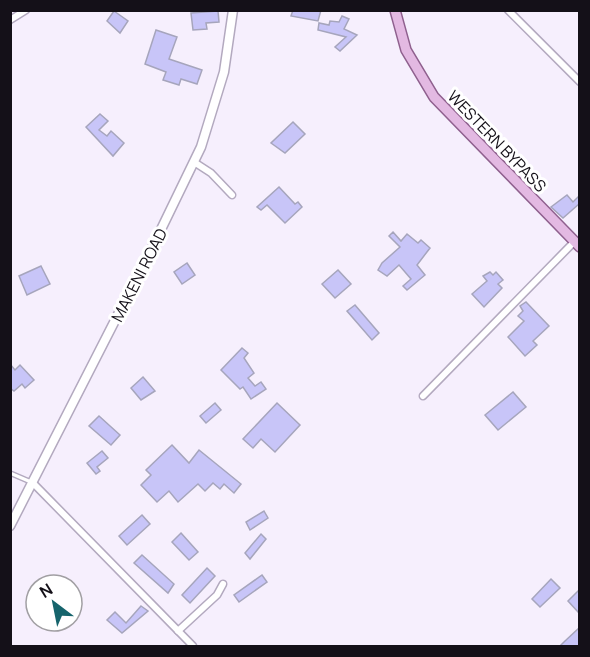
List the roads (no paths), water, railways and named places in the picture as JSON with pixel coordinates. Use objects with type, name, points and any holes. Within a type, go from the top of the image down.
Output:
[{"type":"main road","name":"MAKENI ROAD","points":[[10,526],[194,162],[224,72],[233,10]]},
{"type":"main road","name":"WESTERN BYPASS","points":[[395,10],[406,50],[434,97],[577,245]]},
{"type":"street","points":[[10,20],[27,10]]},
{"type":"street","points":[[508,10],[579,82]]},
{"type":"street","points":[[194,162],[211,173],[232,195]]},
{"type":"street","points":[[423,396],[577,245]]},
{"type":"street","points":[[33,483],[193,646]]},
{"type":"street","points":[[178,631],[217,595],[223,584]]},
{"type":"lane","points":[[10,473],[33,483]]}]
